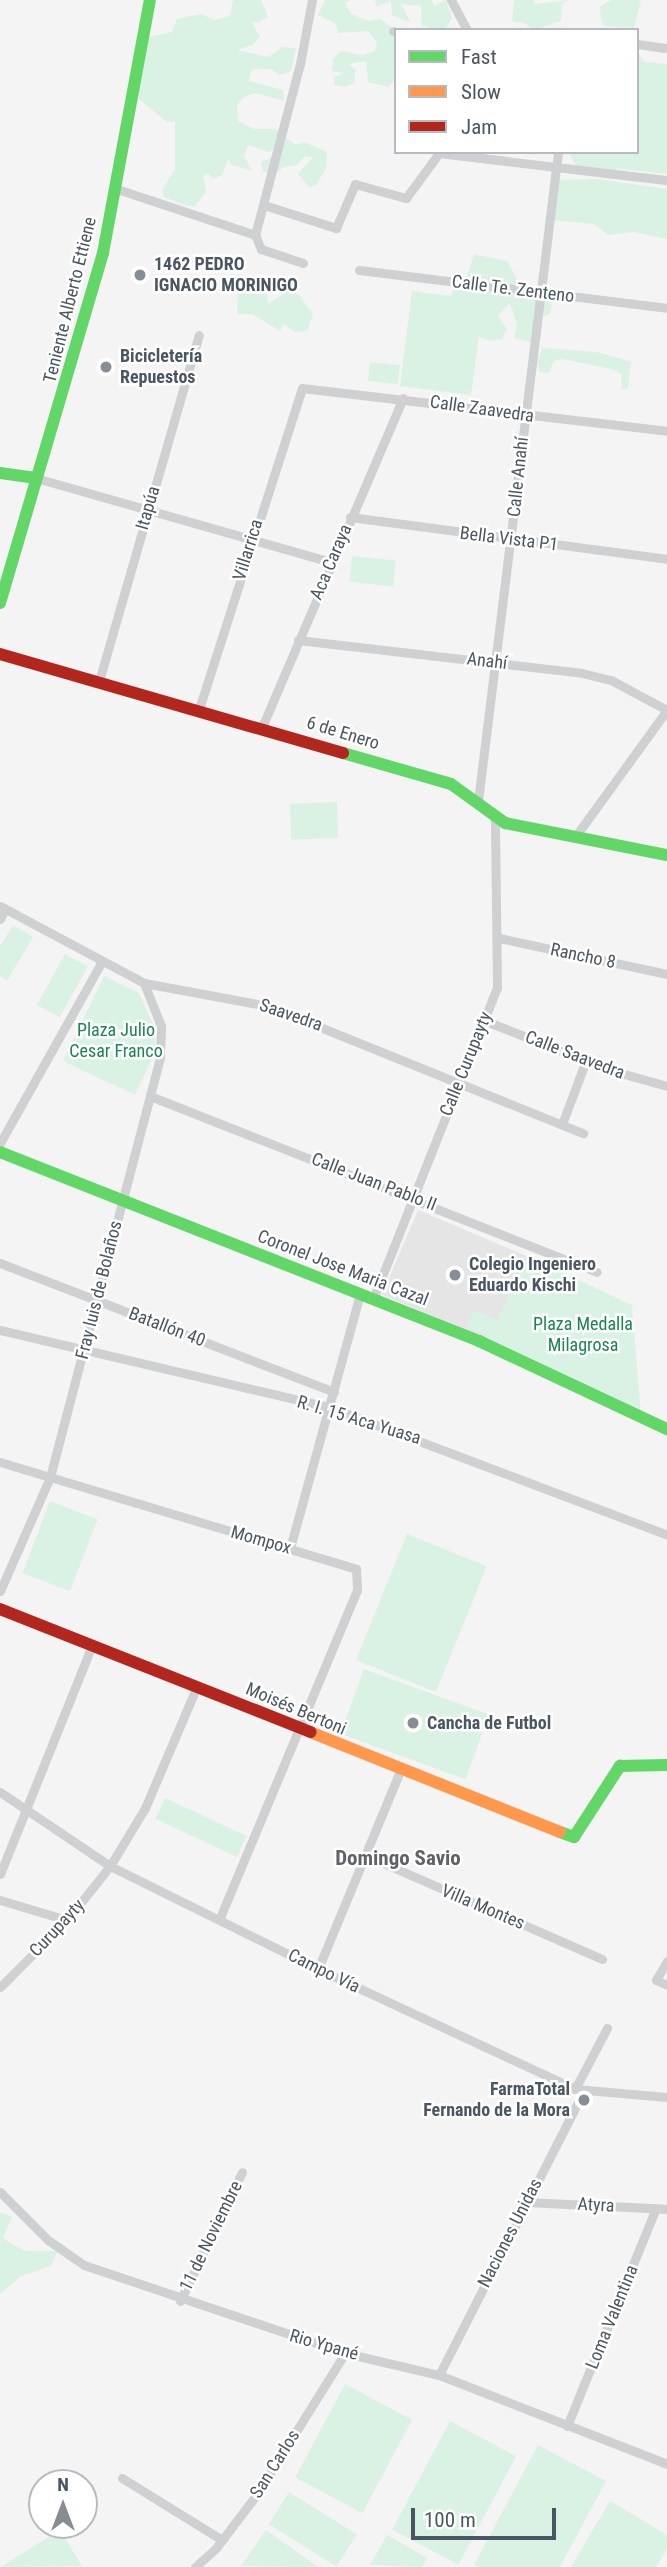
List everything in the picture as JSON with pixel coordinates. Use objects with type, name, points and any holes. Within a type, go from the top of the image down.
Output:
[{"type":"street","name":"Teniente Alberto Ettiene","points":[[0,603],[85,324],[150,0]]},
{"type":"street","points":[[303,263],[261,248],[255,236],[312,0]]},
{"type":"street","points":[[451,0],[466,28]]},
{"type":"street","points":[[639,44],[667,48]]},
{"type":"street","points":[[264,205],[336,228],[355,184],[406,198],[438,154]]},
{"type":"street","points":[[448,154],[667,180]]},
{"type":"street","name":"Calle Anahí","points":[[478,801],[498,662],[558,154]]},
{"type":"street","points":[[114,188],[255,236]]},
{"type":"street","name":"Calle Te. Zenteno","points":[[359,270],[667,308]]},
{"type":"street","name":"Itapúa","points":[[99,681],[199,335]]},
{"type":"street","name":"Calle Zaavedra","points":[[299,391],[306,387],[667,431]]},
{"type":"street","name":"Villarrica","points":[[200,709],[299,391]]},
{"type":"street","name":"Aca Caraya","points":[[262,727],[403,398]]},
{"type":"street","points":[[0,473],[36,478],[149,507],[331,562]]},
{"type":"street","name":"Bella Vista P1","points":[[350,517],[511,541],[667,559]]},
{"type":"street","name":"Anahí","points":[[298,640],[498,662],[611,680],[667,710]]},
{"type":"street","name":"6 de Enero","points":[[0,654],[200,709],[451,784],[478,801],[495,818]]},
{"type":"street","points":[[575,838],[667,710]]},
{"type":"street","points":[[495,818],[575,838],[667,855]]},
{"type":"street","name":"Calle Curupayty","points":[[373,1299],[457,1080],[497,988],[499,938],[495,818]]},
{"type":"street","points":[[0,919],[3,908]]},
{"type":"street","name":"Saavedra","points":[[3,908],[101,963],[144,983],[268,1006],[583,1133]]},
{"type":"street","name":"Rancho 8","points":[[499,938],[667,974]]},
{"type":"street","points":[[0,1143],[101,963]]},
{"type":"street","name":"Fray luis de Bolaños","points":[[0,1591],[50,1477],[85,1352],[121,1200],[150,1096],[162,1040],[144,983]]},
{"type":"street","name":"Calle Saavedra","points":[[483,1020],[586,1060],[667,1086]]},
{"type":"street","points":[[562,1124],[586,1060]]},
{"type":"street","name":"Calle Juan Pablo II","points":[[150,1096],[414,1197],[597,1272]]},
{"type":"street","name":"Coronel Jose Maria Cazal","points":[[0,1152],[480,1341],[667,1429]]},
{"type":"street","name":"Batallón 40","points":[[0,1263],[334,1392]]},
{"type":"street","points":[[289,1548],[360,1294]]},
{"type":"street","name":"R. I. 15 Aca Yuasa","points":[[0,1330],[328,1407],[667,1535]]},
{"type":"street","name":"Mompox","points":[[0,1462],[351,1565],[360,1582],[298,1729]]},
{"type":"street","name":"Moisés Bertoni","points":[[0,1609],[197,1686],[400,1771],[578,1836],[625,1763],[667,1765]]},
{"type":"street","points":[[0,1874],[28,1811],[92,1645]]},
{"type":"street","name":"Curupayty","points":[[0,1987],[67,1920],[110,1866],[145,1808],[197,1686]]},
{"type":"street","points":[[220,1917],[298,1729]]},
{"type":"street","points":[[318,1969],[400,1771]]},
{"type":"street","name":"Campo Vía","points":[[0,1792],[110,1866],[220,1917],[318,1969],[579,2091],[667,2096]]},
{"type":"street","name":"Villa Montes","points":[[365,1855],[602,1959]]},
{"type":"street","points":[[0,1900],[67,1920]]},
{"type":"street","points":[[662,1984],[656,1975],[667,1961]]},
{"type":"street","name":"Naciones Unidas","points":[[439,2375],[526,2202],[607,2028]]},
{"type":"street","name":"11 de Noviembre","points":[[180,2301],[242,2172]]},
{"type":"street","name":"Rio Ypané","points":[[0,2192],[48,2240],[84,2265],[180,2301],[345,2353],[439,2375],[667,2464]]},
{"type":"street","name":"Atyra","points":[[526,2202],[667,2209]]},
{"type":"street","name":"Loma Valentina","points":[[567,2426],[656,2208]]},
{"type":"street","name":"San Carlos","points":[[195,2567],[222,2540],[257,2494],[345,2353]]},
{"type":"street","points":[[122,2478],[222,2540]]},
{"type":"shaded area","name":"Colegio Ingeniero Eduardo Kischi","points":[[418,1210],[527,1256],[491,1341],[382,1295]]},
{"type":"green space","points":[[233,0],[261,0],[268,17],[258,23],[251,21],[260,37],[253,45],[237,50],[268,57],[282,47],[296,48],[291,71],[279,75],[271,69],[253,69],[250,75],[249,81],[283,90],[284,101],[255,93],[244,97],[237,105],[238,121],[254,129],[275,129],[296,145],[304,142],[327,152],[326,168],[316,185],[309,187],[298,174],[313,157],[304,157],[297,165],[283,167],[278,172],[263,172],[261,162],[281,153],[277,148],[268,152],[248,145],[244,156],[252,171],[232,165],[228,159],[222,175],[213,179],[208,173],[203,176],[206,192],[194,207],[184,205],[164,197],[162,190],[175,169],[175,122],[167,122],[139,99],[132,63],[143,38],[172,32],[177,19],[202,14],[215,20],[230,16]]},
{"type":"green space","points":[[325,0],[351,0],[345,3],[351,14],[369,21],[380,19],[391,27],[390,34],[394,34],[394,80],[388,87],[368,82],[366,61],[349,64],[356,70],[354,83],[345,87],[334,85],[334,77],[344,73],[332,71],[333,59],[341,51],[363,55],[375,51],[377,42],[368,31],[338,33],[336,24],[318,15]]},
{"type":"green space","points":[[375,0],[432,0],[434,6],[446,0],[452,18],[446,28],[428,28],[422,25],[421,6],[401,4],[411,23],[392,15],[391,1],[376,7]]},
{"type":"green space","points":[[514,0],[534,0],[535,4],[568,0],[562,4],[561,21],[540,28],[531,28],[523,22],[512,22]]},
{"type":"green space","points":[[611,0],[641,0],[634,28],[605,26],[601,21],[600,7]]},
{"type":"green space","points":[[639,55],[644,62],[667,64],[667,174],[621,169],[601,171],[575,165],[570,154],[639,154]]},
{"type":"green space","points":[[598,179],[667,189],[667,239],[633,232],[608,235],[594,224],[550,220],[551,180]]},
{"type":"green space","points":[[474,254],[507,261],[527,297],[552,302],[550,314],[542,317],[541,336],[529,342],[514,338],[517,324],[510,303],[498,316],[507,329],[502,339],[489,341],[479,337],[471,395],[400,386],[412,291],[451,296],[457,278],[467,277]]},
{"type":"green space","points":[[243,282],[266,290],[268,304],[289,290],[299,295],[313,314],[307,331],[295,332],[284,324],[280,331],[252,314],[237,314],[238,290]]},
{"type":"green space","points":[[542,348],[597,352],[631,362],[628,388],[622,390],[621,374],[612,369],[562,359],[554,361],[549,373],[540,372],[537,362]]},
{"type":"green space","points":[[370,362],[400,365],[398,384],[368,381]]},
{"type":"green space","points":[[352,556],[396,561],[393,586],[349,582]]},
{"type":"green space","points":[[337,802],[338,838],[291,840],[290,804]]},
{"type":"green space","points":[[13,925],[33,937],[7,981],[0,976],[0,946]]},
{"type":"green space","points":[[65,954],[88,967],[60,1017],[37,1005]]},
{"type":"green space","name":"Plaza Julio Cesar Franco","points":[[104,976],[139,993],[154,1026],[156,1050],[135,1095],[63,1061]]},
{"type":"green space","name":"Plaza Medalla Milagrosa","points":[[527,1256],[632,1305],[641,1415],[486,1342],[488,1336],[467,1327],[474,1310],[497,1320]]},
{"type":"green space","points":[[50,1501],[98,1519],[70,1591],[22,1573]]},
{"type":"green space","points":[[407,1534],[487,1566],[436,1692],[356,1660]]},
{"type":"green space","name":"Cancha de Futbol","points":[[364,1669],[489,1714],[465,1779],[340,1734]]},
{"type":"green space","points":[[165,1798],[247,1836],[237,1857],[155,1819]]},
{"type":"green space","points":[[0,2212],[12,2217],[3,2238],[10,2243],[25,2251],[58,2251],[51,2266],[21,2276],[0,2294]]},
{"type":"green space","points":[[345,2384],[412,2420],[362,2513],[295,2478]]},
{"type":"green space","points":[[450,2421],[516,2456],[458,2565],[392,2530]]},
{"type":"green space","points":[[538,2445],[606,2481],[560,2567],[474,2565]]},
{"type":"green space","points":[[289,2492],[357,2534],[337,2567],[269,2524]]},
{"type":"green space","points":[[610,2501],[667,2535],[667,2549],[656,2567],[571,2567]]},
{"type":"green space","points":[[266,2530],[318,2567],[241,2566]]},
{"type":"green space","points":[[387,2535],[427,2558],[422,2567],[370,2565]]},
{"type":"green space","points":[[46,2539],[66,2539],[82,2566],[3,2567]]},
{"type":"traffic: fast","points":[[0,603],[103,253],[150,0]]},
{"type":"traffic: fast","points":[[0,473],[36,478]]},
{"type":"traffic: fast","points":[[343,753],[451,784],[505,823],[667,855]]},
{"type":"traffic: fast","points":[[0,1152],[479,1341],[667,1429]]},
{"type":"traffic: fast","points":[[560,1832],[574,1837],[620,1766],[667,1765]]},
{"type":"traffic: slow","points":[[310,1732],[560,1832]]},
{"type":"traffic: jam","points":[[0,654],[343,753]]},
{"type":"traffic: jam","points":[[0,1609],[310,1732]]},
{"type":"place","name":"1462 PEDRO IGNACIO MORINIGO","points":[[140,275]]},
{"type":"place","name":"Bicicletería Repuestos","points":[[106,367]]},
{"type":"place","name":"Colegio Ingeniero Eduardo Kischi","points":[[455,1275]]},
{"type":"place","name":"Cancha de Futbol","points":[[413,1723]]},
{"type":"place","name":"FarmaTotal Fernando de la Mora","points":[[584,2100]]},
{"type":"district","name":"Domingo Savio","points":[[398,1858]]}]
